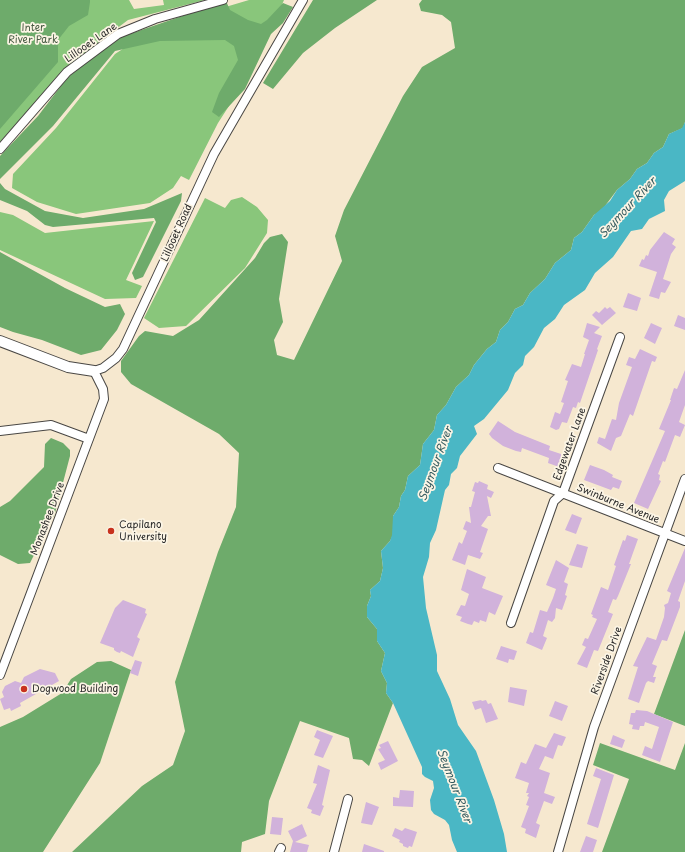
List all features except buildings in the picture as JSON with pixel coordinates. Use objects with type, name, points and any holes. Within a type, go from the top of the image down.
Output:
[{"type":"street","name":"Lillooet Lane","points":[[0,149],[67,72],[118,34],[155,19],[223,0]]},
{"type":"street","name":"Lillooet Road","points":[[94,371],[103,368],[116,358],[123,348],[214,154],[303,0]]},
{"type":"street","name":"Edgewater Lane","points":[[510,623],[554,501],[563,493],[620,337]]},
{"type":"street","points":[[0,341],[68,367],[94,371]]},
{"type":"street","name":"Monashee Drive","points":[[0,675],[89,439],[104,394],[100,381],[94,371]]},
{"type":"street","points":[[0,431],[51,426],[89,439]]},
{"type":"street","name":"Swinburne Avenue","points":[[498,468],[685,541]]},
{"type":"street","name":"Riverside Drive","points":[[558,852],[594,727],[685,479]]},
{"type":"street","points":[[334,852],[348,799]]},
{"type":"green space","name":"Inter River Park","points":[[0,0],[129,0],[134,9],[164,5],[163,0],[205,0],[128,20],[71,63],[0,142]]},
{"type":"green space","name":"Inter River Park","points":[[0,0],[90,0],[90,2],[88,15],[69,26],[58,40],[58,62],[0,129]]},
{"type":"green space","points":[[249,0],[284,0],[256,64],[218,123],[189,180],[181,176],[173,188],[150,203],[76,214],[37,202],[12,188],[13,174],[56,128],[115,54],[155,28]]},
{"type":"green space","points":[[313,0],[377,0],[335,28],[303,53],[273,89],[263,83]]},
{"type":"green space","points":[[422,0],[685,0],[685,122],[683,128],[669,134],[663,147],[654,153],[647,163],[637,169],[630,179],[617,190],[602,210],[594,215],[582,232],[574,238],[571,250],[555,263],[545,279],[530,293],[523,305],[515,309],[508,322],[500,330],[496,342],[487,349],[474,365],[469,375],[456,387],[446,405],[437,415],[434,430],[423,444],[420,465],[408,476],[399,507],[393,516],[393,535],[381,551],[383,568],[380,581],[370,590],[371,596],[367,606],[367,617],[377,629],[377,641],[385,653],[381,671],[387,683],[386,693],[393,703],[369,766],[362,760],[353,759],[349,738],[300,721],[269,801],[265,834],[242,842],[241,852],[72,852],[142,786],[173,765],[185,731],[175,682],[218,552],[236,507],[239,453],[219,434],[131,384],[121,372],[121,361],[139,336],[145,331],[173,336],[199,320],[255,258],[264,243],[270,237],[282,234],[288,242],[279,299],[283,322],[274,340],[277,355],[294,360],[342,261],[335,236],[344,210],[403,96],[422,67],[455,48],[451,22],[442,15],[421,11],[419,4]]},
{"type":"green space","points":[[226,1],[230,10],[248,20],[261,24],[267,20],[283,3],[293,7],[283,23],[271,34],[245,89],[219,117],[212,112],[219,93],[238,60],[234,46],[225,40],[160,41],[115,51],[53,126],[0,179],[0,156],[38,116],[67,78],[93,57],[118,38]]},
{"type":"green space","points":[[0,183],[5,189],[45,211],[83,218],[144,209],[182,193],[181,201],[143,277],[135,280],[132,273],[156,222],[154,218],[53,227],[45,225],[27,211],[0,200]]},
{"type":"green space","points":[[242,197],[257,207],[268,220],[267,233],[245,268],[186,326],[159,328],[144,318],[205,198],[225,208],[231,200]]},
{"type":"green space","points":[[0,212],[13,215],[45,233],[154,221],[126,280],[142,286],[136,298],[105,299],[0,250]]},
{"type":"green space","points":[[0,252],[65,288],[105,307],[120,304],[125,314],[117,330],[101,350],[81,355],[42,340],[0,327]]},
{"type":"green space","points":[[51,438],[63,443],[70,450],[70,456],[55,513],[30,563],[18,564],[0,555],[0,507],[10,501],[44,467],[45,444]]},
{"type":"green space","points":[[685,630],[685,726],[654,714]]},
{"type":"green space","points":[[111,661],[131,670],[100,763],[43,852],[0,852],[0,727],[23,717],[62,693],[71,679],[97,662]]},
{"type":"green space","points":[[600,743],[675,770],[685,743],[685,852],[602,852],[629,779],[593,765]]},
{"type":"water","name":"Seymour River","points":[[685,122],[685,181],[669,191],[664,200],[665,211],[649,219],[642,229],[631,231],[613,257],[595,273],[585,290],[564,305],[555,319],[544,328],[534,347],[525,356],[523,365],[515,373],[508,390],[484,419],[474,426],[477,434],[460,456],[457,468],[451,474],[449,485],[445,490],[436,530],[430,543],[429,557],[423,577],[426,608],[437,655],[437,671],[450,699],[458,725],[476,751],[494,800],[504,834],[507,852],[457,852],[452,840],[449,825],[445,820],[434,814],[431,810],[430,800],[434,788],[433,781],[422,774],[422,767],[393,703],[386,693],[387,683],[381,671],[385,653],[377,641],[377,629],[367,617],[367,606],[371,596],[370,590],[380,581],[383,568],[381,551],[390,541],[392,535],[393,516],[399,507],[408,476],[420,465],[423,444],[434,430],[437,415],[446,405],[456,387],[469,375],[474,365],[487,349],[496,342],[500,330],[508,322],[515,309],[523,305],[530,293],[545,279],[555,263],[571,250],[574,238],[582,232],[594,215],[610,201],[617,190],[630,179],[637,169],[647,163],[654,153],[663,147],[669,134],[682,128]]},
{"type":"place","name":"Capilano University","points":[[111,531]]},
{"type":"place","name":"Dogwood Building","points":[[24,689]]}]
